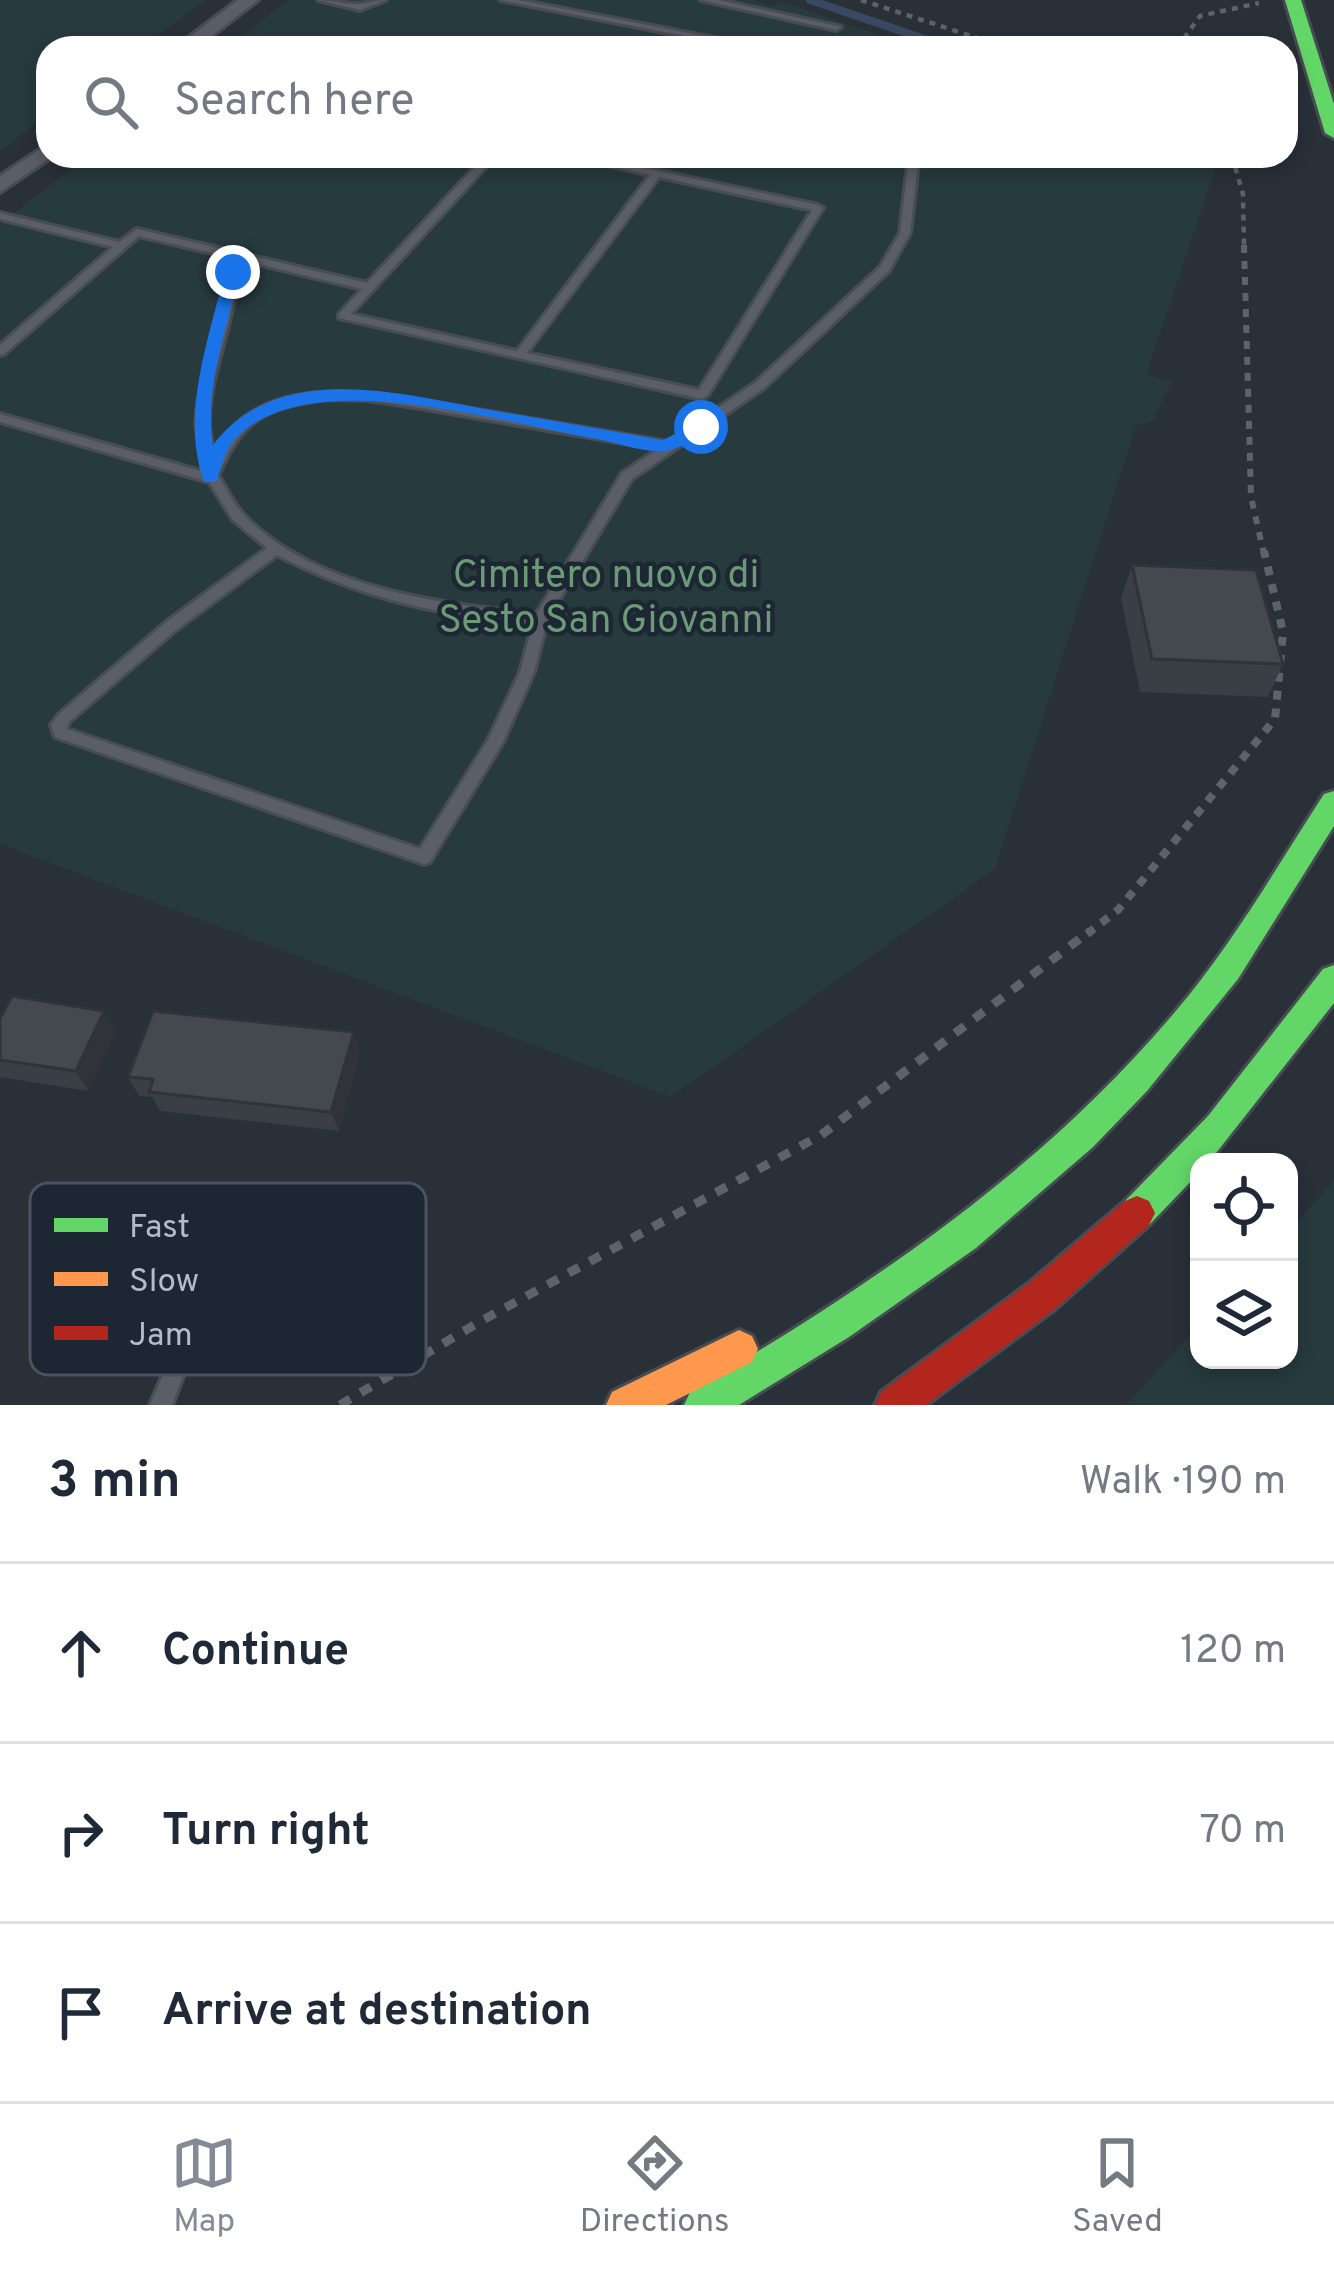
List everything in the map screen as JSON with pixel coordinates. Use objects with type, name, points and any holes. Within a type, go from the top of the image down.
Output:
[{"type":"highway","points":[[1293,0],[1334,133]]},
{"type":"highway","points":[[703,1405],[815,1343],[1012,1202],[1105,1115],[1190,1020],[1334,802]]},
{"type":"highway","points":[[894,1405],[1067,1274],[1178,1173],[1274,1060],[1334,980]]},
{"type":"highway","points":[[626,1405],[796,1321],[1012,1202]]},
{"type":"street","points":[[200,36],[249,0]]},
{"type":"street","points":[[0,186],[36,159]]},
{"type":"lane","points":[[322,0],[360,8],[382,0]]},
{"type":"lane","points":[[504,0],[696,36]]},
{"type":"lane","points":[[705,0],[836,27]]},
{"type":"lane","points":[[480,168],[343,316],[701,395],[818,208],[632,168]]},
{"type":"lane","points":[[277,548],[171,626],[64,718],[60,734],[424,857],[496,742],[527,672],[541,618],[627,476],[760,385],[885,269],[905,233],[913,168]]},
{"type":"lane","points":[[522,352],[656,173]]},
{"type":"lane","points":[[0,216],[121,246]]},
{"type":"lane","points":[[0,351],[137,232],[369,287]]},
{"type":"lane","points":[[230,254],[231,291],[210,362],[202,426],[210,478],[226,505],[277,548],[355,587],[471,616],[541,618]]},
{"type":"lane","points":[[210,478],[218,451],[231,434],[257,415],[292,399],[329,394],[382,396],[666,446]]},
{"type":"lane","points":[[0,418],[210,478]]},
{"type":"lane","points":[[161,1405],[173,1375]]},
{"type":"path","points":[[861,0],[971,36]]},
{"type":"path","points":[[1186,36],[1200,16],[1261,3]]},
{"type":"path","points":[[426,1354],[821,1136],[1118,910],[1275,719],[1283,632],[1251,497],[1243,194],[1235,168]]},
{"type":"path","points":[[340,1405],[390,1375]]},
{"type":"green space","points":[[0,0],[206,0],[156,36],[36,36],[36,124],[0,151]]},
{"type":"green space","points":[[288,0],[752,0],[772,6],[783,2],[882,36],[242,36]]},
{"type":"green space","name":"Cimitero nuovo di Sesto San Giovanni","points":[[72,168],[1215,170],[1146,375],[1172,381],[1153,421],[1136,426],[995,869],[671,1097],[0,844],[0,224]]},
{"type":"green space","points":[[1334,1181],[1334,1405],[1126,1405],[1190,1336],[1190,1369],[1298,1369],[1298,1220]]},
{"type":"building","points":[[1132,565],[1256,570],[1283,664],[1152,659]]},
{"type":"building","points":[[12,996],[104,1011],[76,1071],[0,1060],[0,1019]]},
{"type":"building","points":[[153,1011],[354,1032],[331,1112],[149,1092],[153,1079],[128,1077]]},
{"type":"waterway","points":[[810,0],[916,36]]},
{"type":"traffic: fast","points":[[1293,0],[1334,133]]},
{"type":"traffic: fast","points":[[703,1405],[900,1281],[963,1236],[1081,1136],[1136,1081],[1207,996],[1334,802]]},
{"type":"traffic: fast","points":[[1137,1213],[1220,1127],[1334,979]]},
{"type":"traffic: slow","points":[[625,1405],[739,1349]]},
{"type":"traffic: jam","points":[[894,1405],[1042,1296],[1137,1213]]},
{"type":"route","points":[[233,272],[210,362],[202,426],[210,478],[218,451],[231,434],[257,415],[292,399],[329,394],[382,396],[666,446],[701,427]]}]
